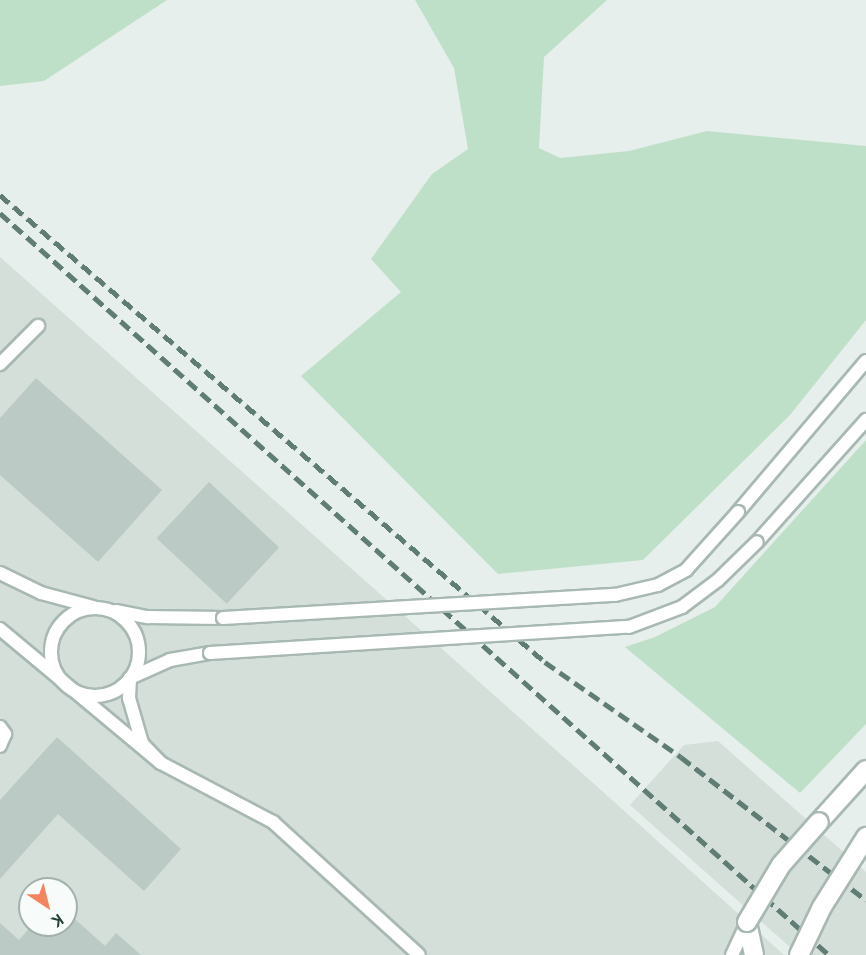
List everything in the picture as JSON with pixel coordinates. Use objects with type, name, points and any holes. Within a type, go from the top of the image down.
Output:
[{"type":"street","points":[[742,955],[747,922],[781,865],[866,770]]},
{"type":"street","points":[[799,955],[822,907],[866,837]]},
{"type":"street","points":[[814,955],[822,907]]},
{"type":"street","points":[[747,922],[753,955]]},
{"type":"lane","points":[[0,364],[38,326]]},
{"type":"lane","points":[[0,573],[41,593],[99,608],[148,617],[222,618],[615,595],[658,585],[686,570],[866,361]]},
{"type":"lane","points":[[161,763],[142,743],[129,698],[130,678],[139,653],[137,640],[123,618],[99,608],[71,615],[53,636],[52,664],[67,687],[93,697],[114,692],[130,678],[170,660],[210,653],[628,627],[682,607],[718,580],[757,542],[866,420]]},
{"type":"lane","points":[[0,630],[161,763],[273,822],[419,955]]},
{"type":"lane","points":[[0,727],[5,734],[0,746]]},
{"type":"lane","points":[[732,955],[747,922]]},
{"type":"shaded area","points":[[0,257],[601,790],[784,955],[0,955]]},
{"type":"shaded area","points":[[718,741],[866,872],[866,955],[799,955],[630,805],[684,745]]},
{"type":"green space","points":[[0,0],[167,0],[44,81],[0,86]]},
{"type":"green space","points":[[415,0],[607,0],[544,57],[539,148],[560,158],[629,151],[707,131],[866,146],[866,320],[790,415],[643,560],[498,574],[301,376],[401,292],[371,259],[432,174],[468,149],[454,68]]},
{"type":"green space","points":[[866,440],[866,724],[800,793],[625,647],[655,637],[715,607]]},
{"type":"building","points":[[36,378],[162,490],[98,562],[0,475],[0,418]]},
{"type":"building","points":[[209,482],[279,547],[227,604],[156,538]]},
{"type":"building","points":[[57,737],[181,849],[144,891],[58,814],[0,879],[0,800]]},
{"type":"building","points":[[78,922],[105,946],[116,933],[141,955],[0,955],[0,923],[19,940],[22,937],[78,937]]},
{"type":"railway","points":[[0,195],[545,662],[681,757],[866,900]]},
{"type":"railway","points":[[0,213],[829,955]]}]
